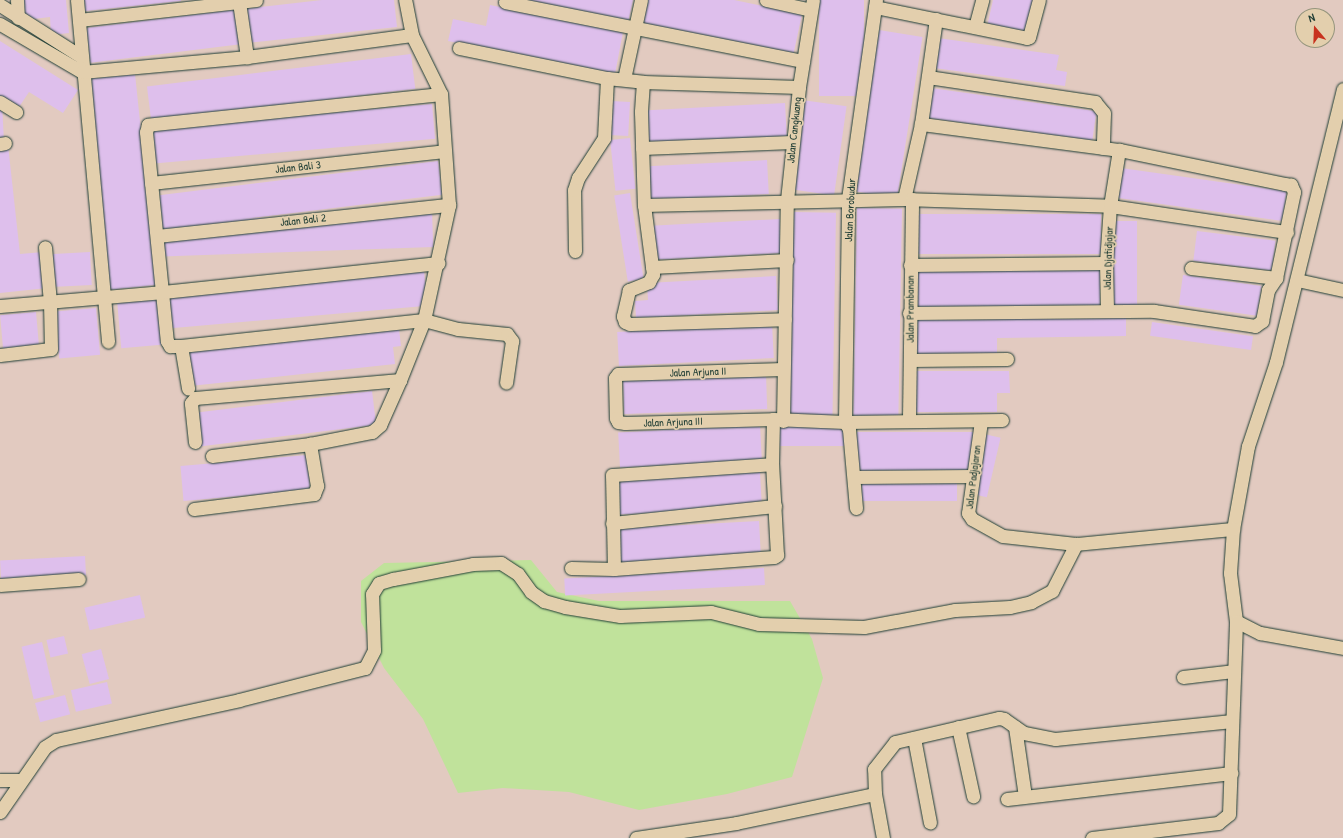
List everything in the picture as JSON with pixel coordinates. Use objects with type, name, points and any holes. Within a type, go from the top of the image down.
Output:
[{"type":"street","points":[[17,0],[18,18]]},
{"type":"street","points":[[77,0],[80,56],[105,297],[108,342]]},
{"type":"street","points":[[79,20],[256,0]]},
{"type":"street","points":[[212,456],[310,444],[377,430],[400,380],[424,320],[438,263],[449,204],[441,94],[412,35],[405,0]]},
{"type":"street","points":[[624,79],[636,30],[641,0]]},
{"type":"street","points":[[766,0],[812,5]]},
{"type":"street","points":[[975,27],[982,0]]},
{"type":"street","points":[[876,4],[936,19],[1026,38],[1029,37],[1039,0]]},
{"type":"street","points":[[239,2],[247,57]]},
{"type":"street","points":[[504,2],[636,30],[803,61]]},
{"type":"street","name":"Jalan Borobudur","points":[[856,508],[849,429],[845,422],[848,199],[876,4]]},
{"type":"street","points":[[0,5],[18,18],[80,56]]},
{"type":"street","name":"Jalan Cangkuang","points":[[614,569],[774,558],[777,555],[772,464],[784,369],[787,260],[786,200],[799,87],[812,5]]},
{"type":"street","name":"Jalan Prambanan","points":[[909,419],[910,265],[908,199],[921,124],[936,19]]},
{"type":"street","points":[[0,24],[82,72],[247,57],[412,35]]},
{"type":"street","points":[[459,48],[608,78],[643,82],[799,87]]},
{"type":"street","points":[[928,76],[1095,102],[1104,113],[1103,148]]},
{"type":"street","points":[[575,251],[574,190],[578,178],[604,138],[608,78]]},
{"type":"street","points":[[643,82],[642,148],[644,205],[653,274],[649,282],[629,290],[625,300],[623,316],[630,324],[785,319]]},
{"type":"street","points":[[1092,838],[1218,823],[1229,814],[1232,773],[1233,671],[1236,621],[1230,573],[1233,529],[1248,446],[1276,362],[1343,89]]},
{"type":"street","points":[[441,94],[153,123],[146,128],[167,342],[170,346],[181,346],[424,320],[458,329],[507,334],[512,341],[506,383]]},
{"type":"street","points":[[0,102],[16,112]]},
{"type":"street","points":[[909,312],[1154,311],[1255,326],[1262,321],[1268,290],[1276,278],[1287,232],[1294,192],[1291,185],[1119,150],[921,124]]},
{"type":"street","points":[[642,148],[792,142]]},
{"type":"street","name":"Jalan Djatidjajar","points":[[1107,310],[1106,263],[1110,206],[1119,150]]},
{"type":"street","name":"Jalan Bali 3","points":[[151,183],[444,151]]},
{"type":"street","points":[[644,205],[786,200],[908,199],[1110,206],[1287,232]]},
{"type":"street","name":"Jalan Bali 2","points":[[157,236],[449,204]]},
{"type":"street","points":[[0,355],[51,349],[50,302],[45,247]]},
{"type":"street","points":[[652,266],[787,260]]},
{"type":"street","points":[[0,306],[163,292],[438,263]]},
{"type":"street","points":[[910,265],[1106,263]]},
{"type":"street","points":[[1191,268],[1276,278]]},
{"type":"street","points":[[1297,280],[1343,290]]},
{"type":"street","points":[[181,346],[188,388]]},
{"type":"street","points":[[910,360],[1007,359]]},
{"type":"street","name":"Jalan Arjuna II","points":[[615,378],[624,374],[784,369]]},
{"type":"street","name":"Jalan Arjuna III","points":[[615,378],[616,418],[618,422],[778,420]]},
{"type":"street","points":[[196,442],[192,403],[195,398],[400,380]]},
{"type":"street","points":[[778,420],[845,422],[909,419],[980,421],[1002,420]]},
{"type":"street","name":"Jalan Padjajaran","points":[[980,421],[968,513],[972,519],[1003,536],[1076,544],[1233,529]]},
{"type":"street","points":[[194,509],[314,494],[317,486],[310,444]]},
{"type":"street","points":[[571,568],[614,569],[612,475],[772,464]]},
{"type":"street","points":[[854,477],[973,476]]},
{"type":"street","points":[[612,523],[775,506]]},
{"type":"street","points":[[0,812],[45,747],[56,740],[239,700],[365,668],[374,650],[372,594],[379,583],[393,579],[473,564],[501,563],[518,574],[531,592],[544,601],[565,607],[620,616],[711,612],[759,624],[864,627],[955,610],[1010,608],[1031,602],[1052,591],[1076,544]]},
{"type":"street","points":[[0,585],[79,579]]},
{"type":"street","points":[[1236,621],[1260,633],[1343,648]]},
{"type":"street","points":[[1183,677],[1233,671]]},
{"type":"street","points":[[883,838],[875,794],[874,769],[896,742],[999,718],[1004,718],[1015,727],[1043,738],[1068,739],[1232,721]]},
{"type":"street","points":[[958,727],[973,796]]},
{"type":"street","points":[[1015,727],[1025,796]]},
{"type":"street","points":[[914,738],[930,823]]},
{"type":"street","points":[[1007,799],[1232,773]]},
{"type":"street","points":[[0,780],[21,780]]},
{"type":"street","points":[[636,838],[736,823],[875,794]]},
{"type":"green space","points":[[531,560],[557,592],[599,601],[790,601],[812,639],[823,678],[792,777],[727,794],[639,810],[569,792],[503,788],[458,793],[423,719],[384,668],[361,622],[361,581],[384,563]]},
{"type":"building","points":[[23,0],[66,0],[69,33],[51,35],[50,17],[25,20]]},
{"type":"building","points":[[84,0],[181,0],[181,1],[85,11]]},
{"type":"building","points":[[322,0],[394,0],[397,27],[247,43],[243,9]]},
{"type":"building","points":[[520,0],[633,0],[628,22]]},
{"type":"building","points":[[648,0],[734,0],[802,14],[793,56],[643,26]]},
{"type":"building","points":[[819,0],[864,0],[864,96],[819,96]]},
{"type":"building","points":[[993,0],[1035,0],[1027,36],[987,27]]},
{"type":"building","points":[[490,5],[623,32],[615,74],[448,41],[453,19],[486,26]]},
{"type":"building","points":[[240,9],[244,44],[90,63],[86,28]]},
{"type":"building","points":[[879,30],[922,37],[897,198],[854,191]]},
{"type":"building","points":[[938,38],[1059,55],[1056,70],[1067,72],[1065,86],[934,68]]},
{"type":"building","points":[[0,41],[78,90],[63,113],[29,92],[17,110],[0,99]]},
{"type":"building","points":[[411,54],[415,89],[151,121],[147,86]]},
{"type":"building","points":[[135,74],[157,285],[109,290],[87,79]]},
{"type":"building","points":[[931,88],[1096,111],[1092,141],[927,118]]},
{"type":"building","points":[[802,100],[847,106],[834,195],[789,189]]},
{"type":"building","points":[[611,101],[630,102],[628,136],[609,135]]},
{"type":"building","points":[[785,103],[787,138],[645,145],[643,110]]},
{"type":"building","points":[[0,104],[2,104],[4,142],[0,142]]},
{"type":"building","points":[[432,104],[435,139],[154,163],[151,129]]},
{"type":"building","points":[[630,138],[635,189],[615,191],[610,140]]},
{"type":"building","points":[[8,145],[20,254],[43,252],[47,288],[0,293],[0,146]]},
{"type":"building","points":[[767,160],[769,194],[650,200],[648,166]]},
{"type":"building","points":[[438,161],[442,195],[163,229],[159,195]]},
{"type":"building","points":[[1121,168],[1286,191],[1282,221],[1117,198]]},
{"type":"building","points":[[630,193],[644,279],[628,281],[614,196]]},
{"type":"building","points":[[857,208],[902,209],[898,418],[853,417]]},
{"type":"building","points":[[432,212],[433,247],[162,256],[161,221]]},
{"type":"building","points":[[792,212],[836,213],[832,421],[788,420]]},
{"type":"building","points":[[914,214],[1101,214],[1101,254],[914,254]]},
{"type":"building","points":[[780,219],[782,253],[653,260],[651,226]]},
{"type":"building","points":[[1112,221],[1137,221],[1137,305],[1112,305]]},
{"type":"building","points":[[1197,231],[1275,241],[1272,270],[1193,261]]},
{"type":"building","points":[[90,252],[92,285],[51,287],[49,254]]},
{"type":"building","points":[[913,269],[1100,269],[1100,309],[913,309]]},
{"type":"building","points":[[424,271],[427,306],[168,329],[165,294]]},
{"type":"building","points":[[1183,275],[1261,286],[1257,316],[1179,305]]},
{"type":"building","points":[[776,276],[778,310],[636,318],[635,301],[648,300],[647,283]]},
{"type":"building","points":[[157,298],[161,345],[121,348],[117,301]]},
{"type":"building","points":[[96,308],[100,355],[59,358],[55,312]]},
{"type":"building","points":[[36,312],[39,346],[3,349],[0,315]]},
{"type":"building","points":[[1126,315],[1126,336],[997,338],[997,356],[914,357],[913,316]]},
{"type":"building","points":[[1152,322],[1253,336],[1251,350],[1150,336]]},
{"type":"building","points":[[772,324],[774,358],[619,366],[617,332]]},
{"type":"building","points":[[399,329],[401,346],[393,347],[395,364],[190,386],[186,352]]},
{"type":"building","points":[[914,371],[1009,371],[1010,393],[997,393],[997,412],[914,412]]},
{"type":"building","points":[[766,375],[767,409],[624,414],[623,380]]},
{"type":"building","points":[[372,391],[376,425],[197,447],[193,413]]},
{"type":"building","points":[[760,425],[762,460],[620,467],[618,432]]},
{"type":"building","points":[[777,426],[847,426],[847,446],[777,446]]},
{"type":"building","points":[[857,432],[974,432],[974,473],[857,473]]},
{"type":"building","points":[[984,434],[1001,438],[987,497],[970,493]]},
{"type":"building","points":[[307,455],[310,490],[184,501],[180,466]]},
{"type":"building","points":[[760,472],[762,507],[620,514],[618,479]]},
{"type":"building","points":[[862,480],[957,480],[957,501],[862,501]]},
{"type":"building","points":[[759,521],[761,556],[619,563],[617,528]]},
{"type":"building","points":[[85,556],[86,575],[1,579],[0,560]]},
{"type":"building","points":[[764,568],[765,585],[565,595],[564,578]]},
{"type":"building","points":[[140,595],[145,617],[90,630],[84,608]]},
{"type":"building","points":[[64,636],[68,654],[51,658],[46,640]]},
{"type":"building","points":[[42,642],[54,695],[34,699],[22,647]]},
{"type":"building","points":[[101,649],[109,679],[90,684],[82,654]]},
{"type":"building","points":[[107,682],[112,703],[76,712],[71,690]]},
{"type":"building","points":[[65,695],[70,714],[40,722],[35,703]]}]
